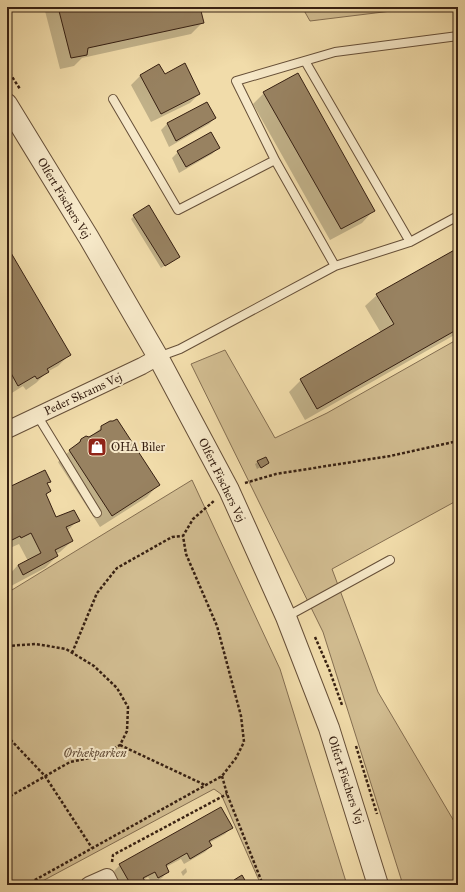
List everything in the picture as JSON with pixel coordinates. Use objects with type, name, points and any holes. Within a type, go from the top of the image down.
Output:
[{"type":"street","name":"Olfert Fischers Vej","points":[[9,112],[89,238],[158,357],[229,490],[286,617],[329,728],[378,885]]},
{"type":"street","name":"Peder Skrams Vej","points":[[7,430],[158,357]]},
{"type":"street","points":[[89,885],[109,881]]},
{"type":"lane","points":[[334,266],[275,160],[236,81],[335,52],[458,36]]},
{"type":"lane","points":[[305,60],[410,242]]},
{"type":"lane","points":[[113,98],[178,210],[275,160]]},
{"type":"lane","points":[[158,357],[174,352],[334,266],[410,242],[458,216]]},
{"type":"lane","points":[[37,415],[97,513]]},
{"type":"lane","points":[[286,617],[390,560]]},
{"type":"path","points":[[26,885],[222,776],[236,758],[244,742],[241,716],[217,626],[186,554],[183,536],[193,519],[209,504],[229,490],[244,483],[276,474],[390,456],[458,441]]},
{"type":"path","points":[[72,653],[97,593],[117,568],[172,537],[183,536]]},
{"type":"path","points":[[7,646],[36,644],[66,649],[94,666],[117,688],[128,706],[127,731],[120,745],[99,756],[70,762],[7,798]]},
{"type":"path","points":[[7,736],[45,776],[92,848]]},
{"type":"path","points":[[120,745],[205,785]]},
{"type":"path","points":[[222,776],[227,794],[262,885]]},
{"type":"path","points":[[109,881],[114,855],[227,794]]},
{"type":"green space","points":[[302,7],[424,7],[310,21]]},
{"type":"green space","points":[[458,339],[458,500],[332,569],[378,692],[458,828],[458,885],[403,885],[323,632],[191,364],[225,350],[275,438],[327,413]]},
{"type":"green space","name":"Ørbækparken","points":[[192,480],[280,669],[347,885],[261,885],[221,794],[214,789],[35,885],[7,885],[7,593]]},
{"type":"building","points":[[58,7],[200,7],[204,23],[88,48],[87,55],[71,58]]},
{"type":"building","points":[[185,63],[200,94],[161,114],[140,75],[159,64],[165,74]]},
{"type":"building","points":[[298,73],[375,211],[341,229],[263,92]]},
{"type":"building","points":[[207,102],[216,118],[176,141],[167,123]]},
{"type":"building","points":[[211,132],[220,148],[186,167],[177,151]]},
{"type":"building","points":[[149,205],[180,257],[165,266],[133,215]]},
{"type":"building","points":[[7,246],[71,355],[47,369],[49,372],[37,379],[35,376],[18,386],[7,366]]},
{"type":"building","points":[[458,248],[458,329],[317,409],[300,379],[394,324],[376,294]]},
{"type":"building","points":[[117,419],[160,485],[112,516],[69,450],[80,442],[81,439],[86,436],[89,437],[101,430],[101,426]]},
{"type":"building","points":[[266,457],[269,463],[261,468],[257,461]]},
{"type":"building","points":[[45,470],[51,482],[47,483],[51,491],[46,494],[56,517],[74,510],[80,521],[66,527],[73,541],[55,550],[58,556],[23,575],[18,565],[41,553],[31,533],[21,538],[20,536],[12,540],[7,529],[7,488]]},
{"type":"building","points":[[221,807],[233,828],[209,841],[212,846],[190,859],[187,853],[166,865],[169,872],[158,878],[155,872],[143,878],[147,884],[146,885],[131,885],[119,864]]},
{"type":"building","points":[[242,875],[246,882],[241,885],[237,885],[234,880]]},
{"type":"place","name":"OHA Biler","points":[[97,447]]}]
